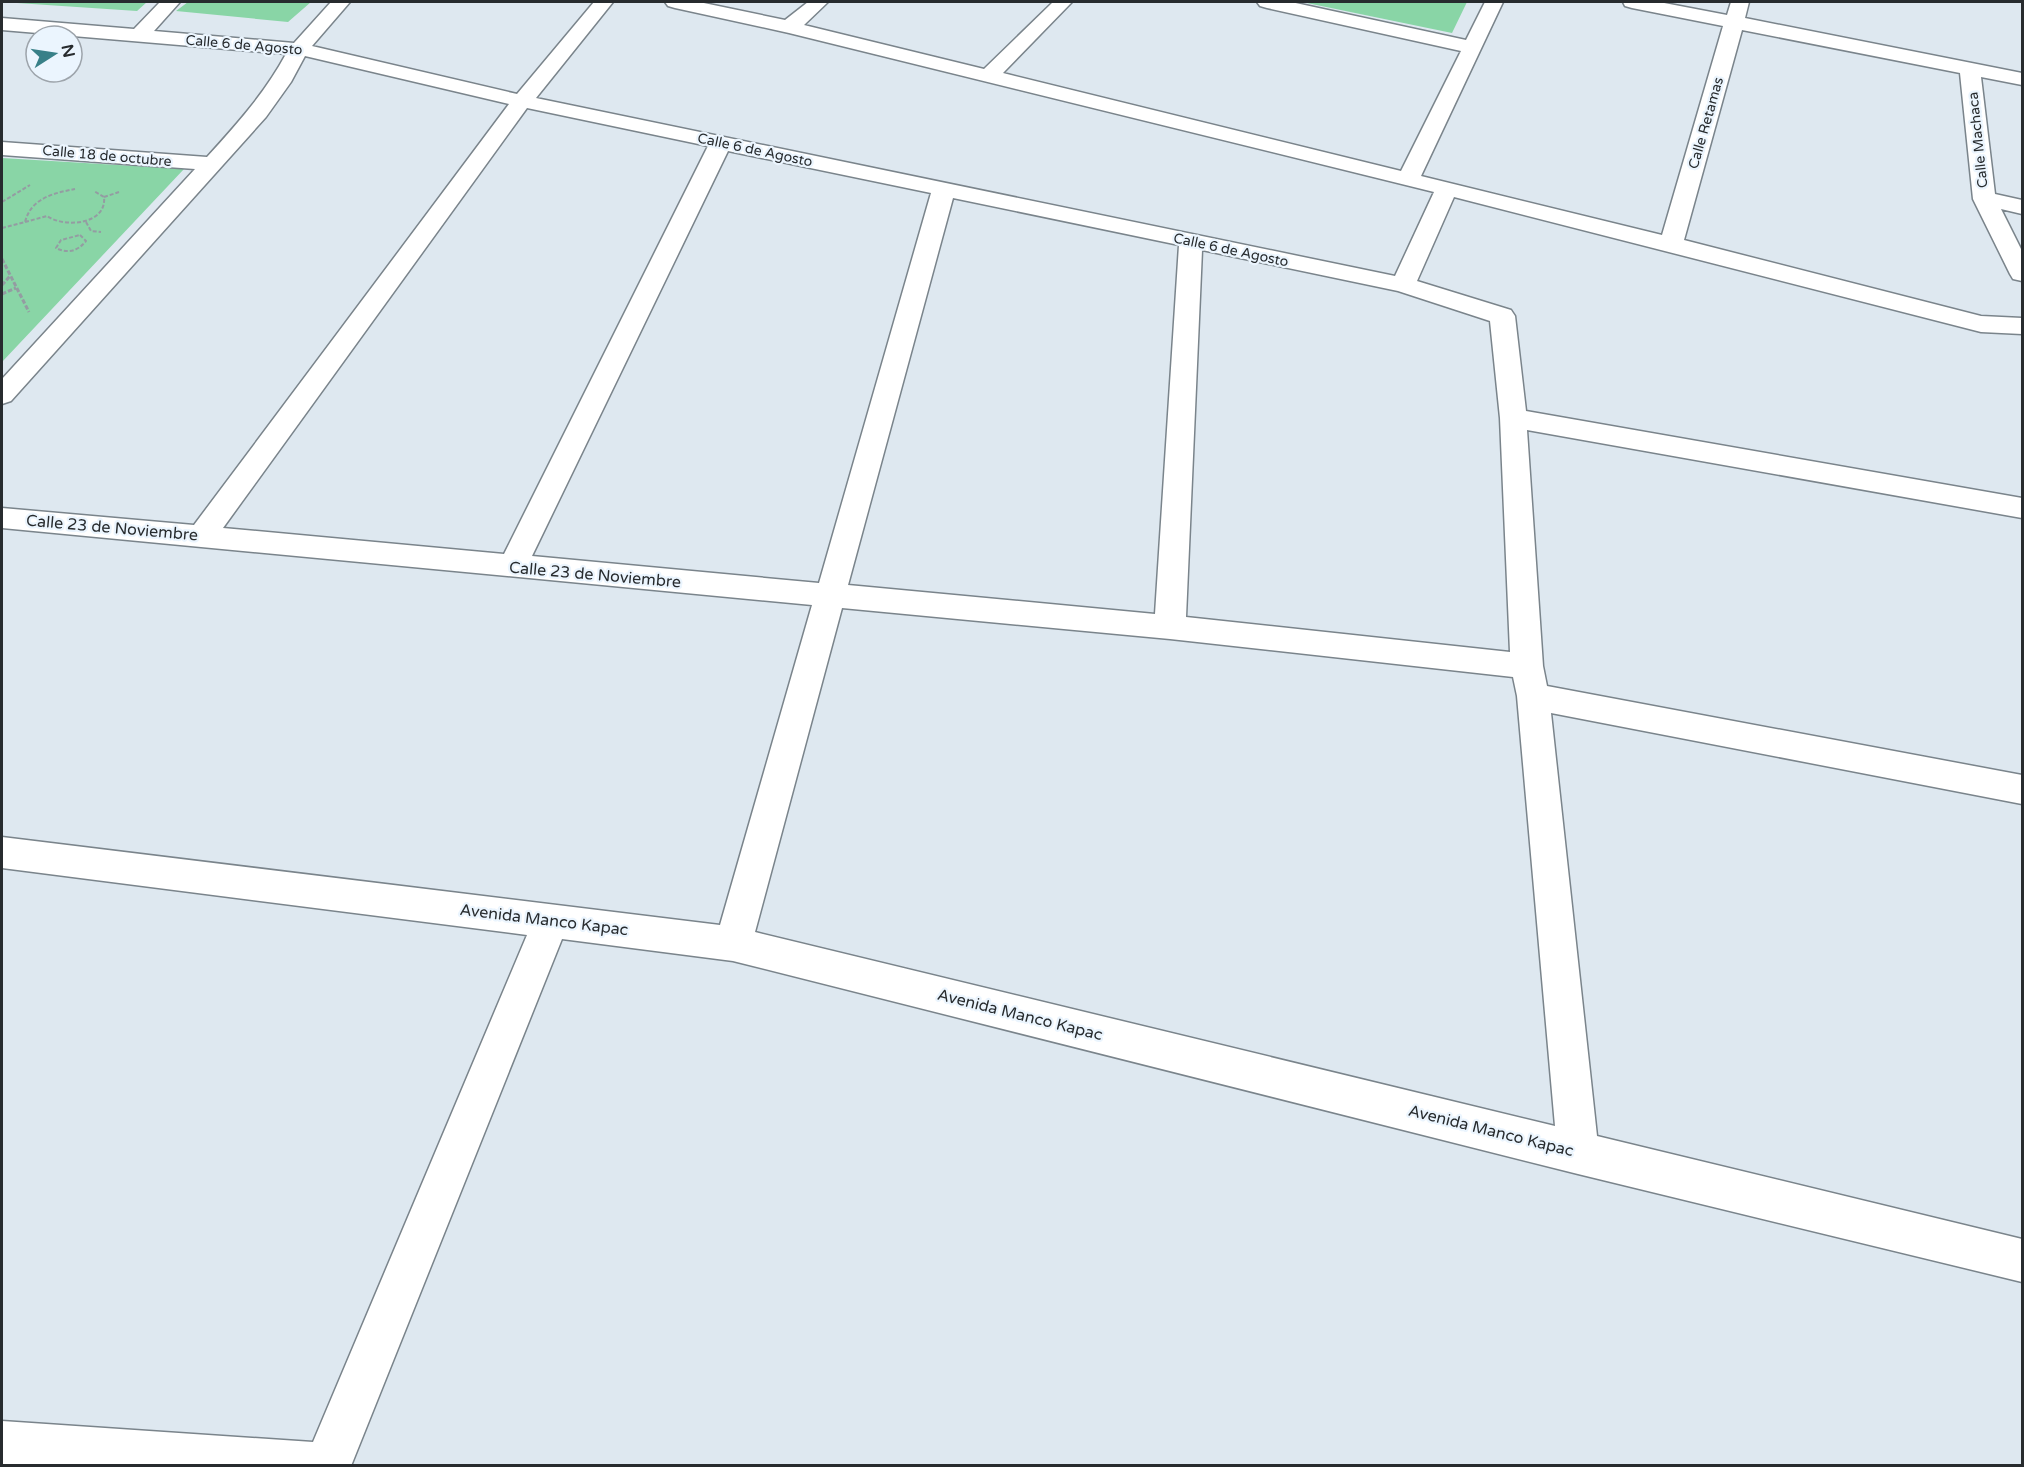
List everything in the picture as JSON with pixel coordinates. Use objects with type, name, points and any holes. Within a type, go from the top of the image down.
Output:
[{"type":"street","points":[[139,36],[170,2]]},
{"type":"street","points":[[2,395],[259,112],[316,26],[341,2]]},
{"type":"street","points":[[201,537],[522,101],[604,2]]},
{"type":"street","points":[[675,2],[789,27],[1671,244],[1981,324],[2022,326]]},
{"type":"street","points":[[789,27],[819,2]]},
{"type":"street","points":[[988,77],[1063,2]]},
{"type":"street","points":[[1267,2],[1471,46]]},
{"type":"street","points":[[1408,180],[1494,2]]},
{"type":"street","points":[[1632,2],[1738,11],[1970,69],[2022,79]]},
{"type":"street","name":"Calle Retamas","points":[[1671,244],[1738,11]]},
{"type":"street","name":"Calle 6 de Agosto","points":[[2,24],[299,49],[522,101],[1403,285],[1502,316],[1513,418]]},
{"type":"street","name":"Calle Machaca","points":[[1970,69],[1984,199],[2022,274]]},
{"type":"street","points":[[512,567],[721,143]]},
{"type":"street","name":"Calle 18 de octubre","points":[[2,148],[212,164]]},
{"type":"street","points":[[733,944],[944,189]]},
{"type":"street","points":[[1403,285],[1446,190]]},
{"type":"street","points":[[1984,199],[2022,207]]},
{"type":"street","points":[[1170,627],[1191,242]]},
{"type":"street","points":[[1578,1153],[1530,681],[1513,418],[2022,508]]},
{"type":"street","name":"Calle 23 de Noviembre","points":[[2,518],[1170,627],[1530,681],[2022,789]]},
{"type":"street","name":"Avenida Manco Kapac","points":[[2,852],[733,944],[2022,1261]]},
{"type":"street","points":[[327,1466],[551,921]]},
{"type":"street","points":[[2,1444],[318,1466]]},
{"type":"path","points":[[25,222],[30,208],[39,201],[57,193],[78,189]]},
{"type":"path","points":[[2,228],[47,216],[54,221],[86,222],[103,209],[105,203],[104,197],[99,192],[89,189]]},
{"type":"path","points":[[84,237],[92,231]]},
{"type":"path","points":[[76,235],[84,237],[85,243],[75,250],[65,252],[56,248],[57,243],[66,238],[76,235]]},
{"type":"path","points":[[2,260],[33,318]]},
{"type":"path","points":[[2,267],[6,269]]},
{"type":"path","points":[[2,285],[10,276]]},
{"type":"path","points":[[2,294],[16,288]]},
{"type":"green space","points":[[2,2],[147,2],[137,11]]},
{"type":"green space","points":[[188,2],[311,2],[288,22],[176,11]]},
{"type":"green space","points":[[1302,2],[1467,2],[1452,33]]},
{"type":"green space","points":[[2,158],[184,169],[2,362]]}]
